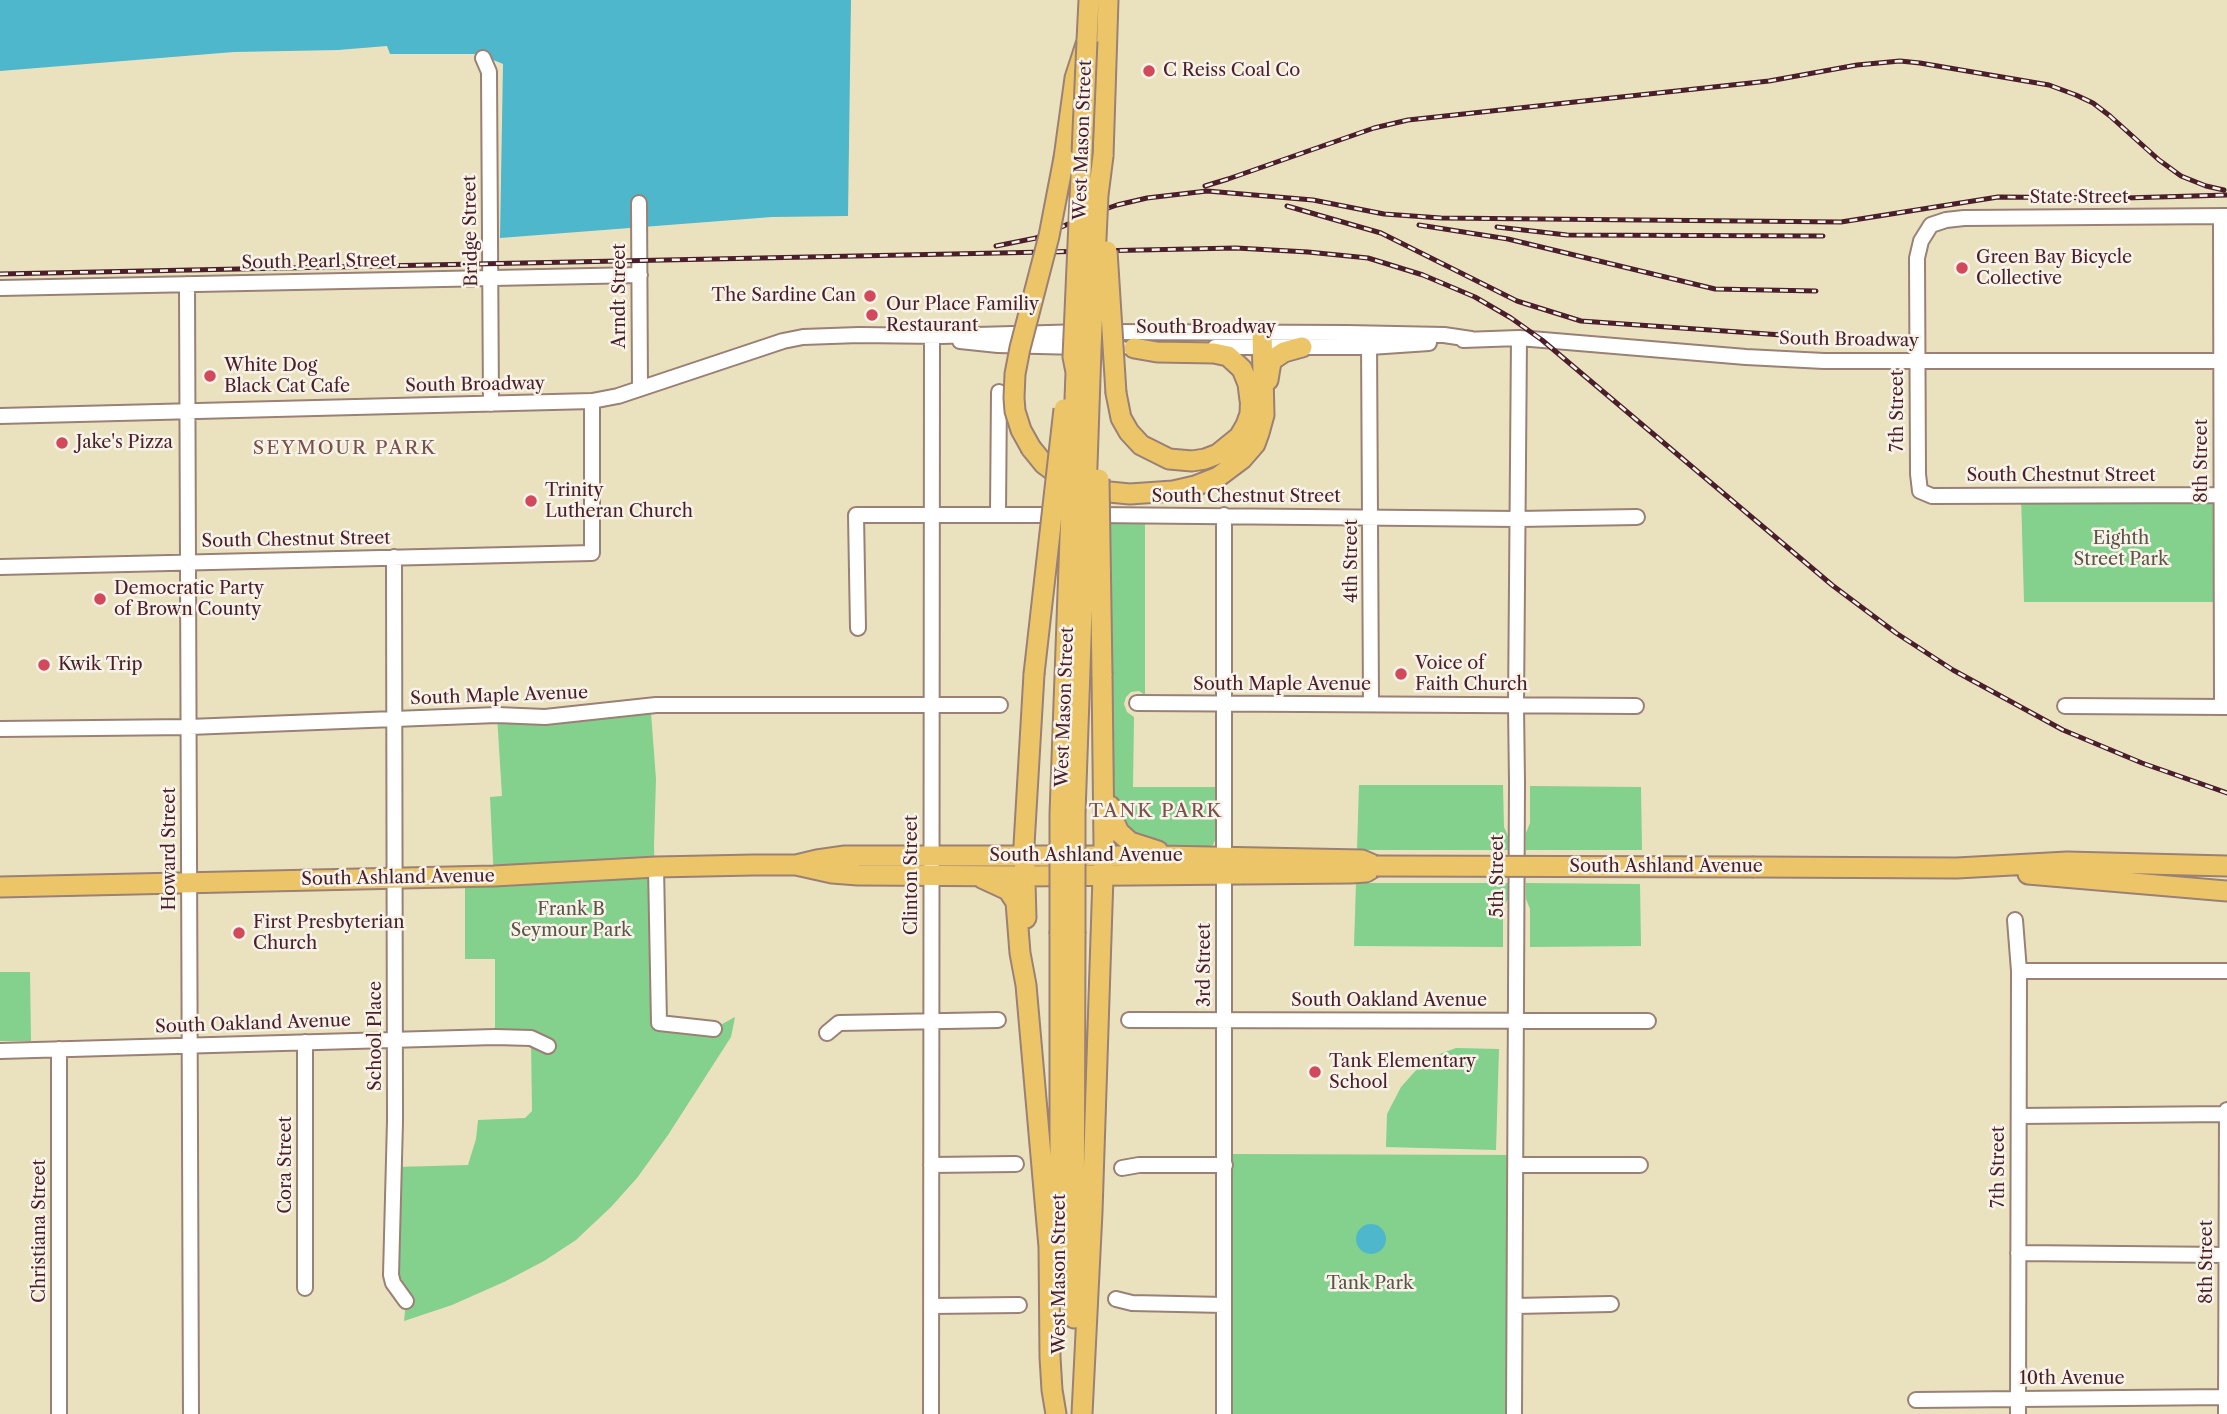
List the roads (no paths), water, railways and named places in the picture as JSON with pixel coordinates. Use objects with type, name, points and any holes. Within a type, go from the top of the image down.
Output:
[{"type":"main road","name":"West Mason Street","points":[[1074,1414],[1068,934],[1060,814],[1076,372],[1073,357],[1089,0]]},
{"type":"main road","name":"West Mason Street","points":[[1058,1414],[1068,934],[1108,0]]},
{"type":"main road","points":[[1087,41],[1075,78],[1055,209],[1015,374],[1015,411],[1031,448],[1052,471],[1087,489],[1130,495],[1173,491],[1209,482],[1236,465],[1255,444],[1257,340]]},
{"type":"main road","points":[[1102,156],[1116,401],[1121,418],[1136,439],[1155,453],[1169,459],[1205,459],[1224,450],[1234,442],[1257,411],[1268,404],[1271,362],[1284,352],[1301,347]]},
{"type":"main road","points":[[1134,348],[1228,356],[1244,373],[1257,411]]},
{"type":"main road","points":[[1082,1414],[1092,1212],[1104,782],[1098,394],[1091,349]]},
{"type":"main road","points":[[1026,985],[1024,856],[1034,674],[1067,374],[1073,357]]},
{"type":"main road","points":[[1104,782],[1112,817],[1119,832],[1138,845],[1177,856]]},
{"type":"main road","name":"South Ashland Avenue","points":[[931,866],[1024,856],[1103,866],[1224,866],[1361,873],[1376,866],[1957,869],[2067,862],[2227,866]]},
{"type":"main road","name":"South Ashland Avenue","points":[[0,887],[517,876],[656,867],[796,865],[839,857],[931,866],[978,876],[1024,876],[1177,856],[1224,866]]},
{"type":"main road","name":"South Ashland Avenue","points":[[1957,869],[2227,891]]},
{"type":"main road","points":[[978,876],[1008,890],[1016,902],[1049,1247],[1050,1357],[1052,1390],[1058,1414]]},
{"type":"street","name":"Bridge Street","points":[[483,58],[489,72],[491,404]]},
{"type":"street","name":"Arndt Street","points":[[639,203],[640,388]]},
{"type":"street","name":"State Street","points":[[1931,225],[1965,218],[2224,216]]},
{"type":"street","name":"8th Street","points":[[2224,216],[2221,495],[2224,534],[2224,706]]},
{"type":"street","name":"7th Street","points":[[1917,474],[1917,258],[1921,241],[1931,225]]},
{"type":"street","name":"South Pearl Street","points":[[0,288],[640,275]]},
{"type":"street","name":"Howard Street","points":[[187,284],[191,1414]]},
{"type":"street","name":"South Broadway","points":[[0,416],[592,401],[783,341],[827,336],[1040,332],[1257,340],[1369,340]]},
{"type":"street","name":"South Broadway","points":[[937,336],[979,344],[1134,348],[1257,340],[1301,347],[1444,335],[1471,339],[1519,338],[1792,360],[2224,361]]},
{"type":"street","name":"Clinton Street","points":[[931,1414],[932,514],[937,336]]},
{"type":"street","name":"5th Street","points":[[1514,1414],[1519,338]]},
{"type":"street","name":"4th Street","points":[[1369,340],[1371,704]]},
{"type":"street","points":[[998,514],[999,392]]},
{"type":"street","name":"South Chestnut Street","points":[[0,567],[592,553],[592,401]]},
{"type":"street","name":"South Chestnut Street","points":[[1917,474],[1920,491],[1931,495],[2221,495]]},
{"type":"street","name":"South Chestnut Street","points":[[858,628],[856,514],[1518,519],[1637,517]]},
{"type":"street","name":"3rd Street","points":[[1224,516],[1224,1414]]},
{"type":"street","name":"School Place","points":[[394,557],[395,1167],[391,1275],[393,1283],[406,1301]]},
{"type":"street","name":"South Maple Avenue","points":[[1137,703],[1636,706]]},
{"type":"street","name":"South Maple Avenue","points":[[0,729],[189,727],[394,718],[545,716],[656,705],[1000,705]]},
{"type":"street","points":[[2065,706],[2224,706]]},
{"type":"street","points":[[656,867],[659,1023],[714,1029]]},
{"type":"street","name":"7th Street","points":[[2015,920],[2019,971],[2018,1407]]},
{"type":"street","points":[[2019,971],[2227,971]]},
{"type":"street","points":[[827,1033],[839,1023],[998,1020]]},
{"type":"street","name":"South Oakland Avenue","points":[[1129,1020],[1648,1021]]},
{"type":"street","name":"South Oakland Avenue","points":[[0,1051],[527,1037],[548,1046]]},
{"type":"street","name":"Cora Street","points":[[305,1042],[305,1288]]},
{"type":"street","name":"Christiana Street","points":[[59,1049],[59,1414]]},
{"type":"street","name":"8th Street","points":[[2226,1414],[2227,1112]]},
{"type":"street","points":[[2019,1116],[2227,1112]]},
{"type":"street","points":[[931,1165],[1016,1164]]},
{"type":"street","points":[[1122,1168],[1139,1165],[1225,1165]]},
{"type":"street","points":[[1516,1166],[1640,1165]]},
{"type":"street","points":[[2018,1253],[2227,1255]]},
{"type":"street","points":[[1116,1299],[1132,1303],[1224,1305]]},
{"type":"street","points":[[1515,1306],[1611,1304]]},
{"type":"street","points":[[931,1307],[1019,1306]]},
{"type":"street","name":"10th Avenue","points":[[1916,1400],[2018,1407],[2227,1397]]},
{"type":"water","points":[[0,0],[851,0],[848,216],[772,217],[500,238],[503,64],[479,54],[390,54],[387,46],[234,52],[0,71]]},
{"type":"water","points":[[1371,1224],[1377,1225],[1385,1233],[1385,1245],[1377,1253],[1371,1254],[1365,1253],[1357,1245],[1356,1239],[1357,1233],[1365,1225]]},
{"type":"railway","points":[[1205,186],[1374,128],[1408,120],[1769,81],[1857,65],[1900,61],[2049,85],[2076,95],[2093,103],[2110,116],[2181,176],[2224,190]]},
{"type":"railway","points":[[996,246],[1036,238],[1117,205],[1147,198],[1207,191],[1313,200],[1384,214],[1441,218],[1841,222],[1998,197],[2125,198],[2227,195]]},
{"type":"railway","points":[[1287,206],[1381,233],[1517,301],[1581,321],[1825,338]]},
{"type":"railway","points":[[1419,225],[1508,239],[1715,289],[1816,291]]},
{"type":"railway","points":[[1497,227],[1567,235],[1823,236]]},
{"type":"railway","points":[[0,274],[1236,248],[1368,258],[1423,275],[1475,297],[1511,318],[1542,340],[1832,585],[1896,633],[1953,670],[2063,730],[2142,763],[2227,793]]},
{"type":"place","name":"C Reiss Coal Co","points":[[1149,71]]},
{"type":"place","name":"Green Bay Bicycle Collective","points":[[1962,268]]},
{"type":"place","name":"The Sardine Can","points":[[870,296]]},
{"type":"place","name":"Our Place Familiy Restaurant","points":[[872,315]]},
{"type":"place","name":"White Dog Black Cat Cafe","points":[[210,376]]},
{"type":"place","name":"Jake's Pizza","points":[[62,443]]},
{"type":"place","name":"Trinity Lutheran Church","points":[[531,501]]},
{"type":"place","name":"Democratic Party of Brown County","points":[[100,599]]},
{"type":"place","name":"Kwik Trip","points":[[44,665]]},
{"type":"place","name":"Voice of Faith Church","points":[[1401,674]]},
{"type":"place","name":"First Presbyterian Church","points":[[239,933]]},
{"type":"place","name":"Tank Elementary School","points":[[1315,1072]]},
{"type":"district","name":"SEYMOUR PARK","points":[[345,449]]},
{"type":"district","name":"TANK PARK","points":[[1156,812]]},
{"type":"park label","name":"Eighth Street Park","points":[[2121,549]]},
{"type":"park label","name":"Frank B Seymour Park","points":[[571,920]]},
{"type":"park label","name":"Tank Park","points":[[1370,1284]]}]
